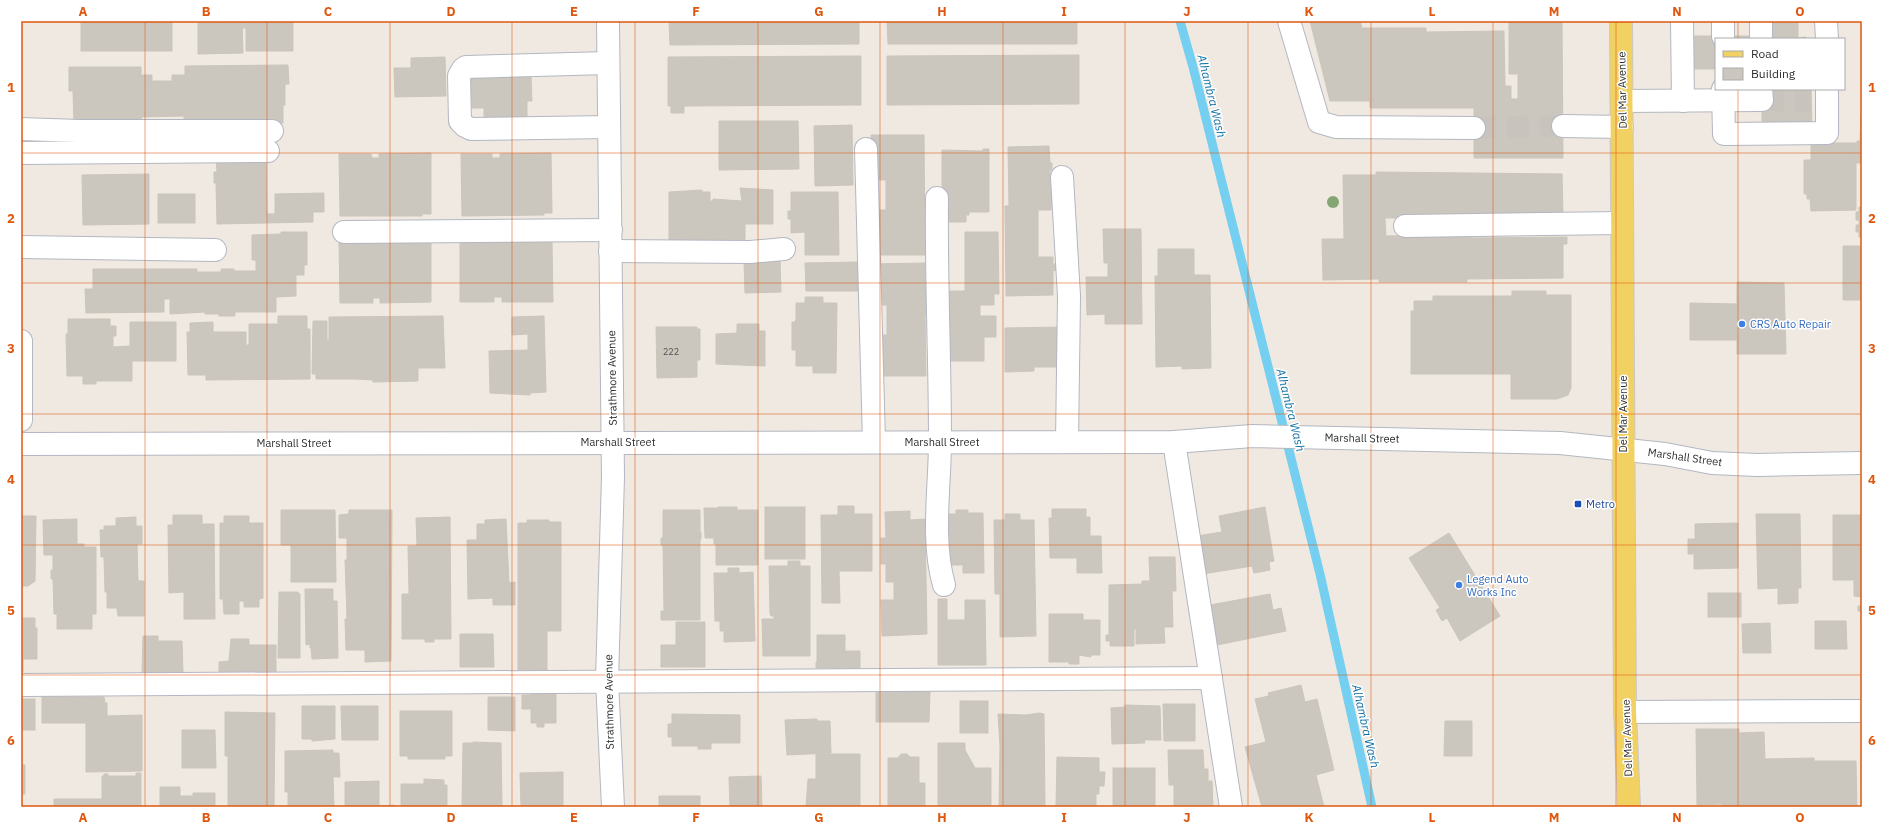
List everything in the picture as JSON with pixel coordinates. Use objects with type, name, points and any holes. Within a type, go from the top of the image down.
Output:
[{"type":"main road","name":"Del Mar Avenue","points":[[1621,21],[1626,712],[1629,807]]},
{"type":"street","name":"Strathmore Avenue","points":[[608,21],[612,443],[607,680],[613,807]]},
{"type":"street","points":[[1289,21],[1319,122],[1336,127],[1474,128]]},
{"type":"street","points":[[1682,21],[1683,101]]},
{"type":"street","points":[[1760,21],[1761,38]]},
{"type":"street","points":[[1826,21],[1827,38]]},
{"type":"street","points":[[608,63],[466,67],[459,76],[460,121],[471,129],[609,127]]},
{"type":"street","points":[[1622,101],[1683,101],[1723,95],[1762,100],[1761,90]]},
{"type":"street","points":[[1723,95],[1724,134],[1827,134],[1822,97]]},
{"type":"street","points":[[1563,126],[1622,127]]},
{"type":"street","points":[[21,129],[270,141],[21,153]]},
{"type":"street","points":[[866,149],[874,442]]},
{"type":"street","points":[[1062,177],[1069,296],[1066,442]]},
{"type":"street","points":[[937,198],[940,442],[938,502],[939,568],[944,585]]},
{"type":"street","points":[[1405,226],[1622,223]]},
{"type":"street","points":[[344,232],[611,241],[750,252],[784,249]]},
{"type":"street","points":[[21,247],[215,250]]},
{"type":"street","points":[[21,341],[21,420]]},
{"type":"street","name":"Marshall Street","points":[[21,444],[1174,442],[1252,436],[1560,443],[1665,454],[1712,462],[1757,465],[1862,463]]},
{"type":"street","points":[[1174,442],[1231,807]]},
{"type":"street","points":[[21,685],[607,680],[1211,678]]},
{"type":"street","points":[[1626,712],[1862,711]]},
{"type":"building","points":[[81,21],[172,21],[172,51],[81,51]]},
{"type":"building","points":[[243,21],[293,21],[293,51],[246,51],[246,28],[243,28]]},
{"type":"building","points":[[669,21],[859,21],[859,44],[670,45]]},
{"type":"building","points":[[887,21],[1077,21],[1077,44],[888,44]]},
{"type":"building","points":[[1310,21],[1360,21],[1362,28],[1426,28],[1426,32],[1504,31],[1505,86],[1511,86],[1511,99],[1518,99],[1518,74],[1509,74],[1509,21],[1562,21],[1563,158],[1474,158],[1474,108],[1370,108],[1370,101],[1330,101]]},
{"type":"building","points":[[1765,21],[1798,21],[1798,38],[1765,38]]},
{"type":"building","points":[[242,22],[243,53],[198,54],[198,23]]},
{"type":"building","points":[[1689,36],[1759,36],[1759,38],[1715,38],[1715,69],[1690,69]]},
{"type":"building","points":[[1079,55],[1079,104],[887,105],[887,56]]},
{"type":"building","points":[[861,56],[861,105],[684,106],[684,113],[671,113],[671,106],[668,106],[668,57]]},
{"type":"building","points":[[445,57],[446,96],[395,97],[394,68],[411,68],[411,58]]},
{"type":"building","points":[[288,65],[289,84],[285,84],[283,123],[184,124],[184,116],[141,117],[142,124],[74,125],[73,91],[69,91],[69,67],[141,67],[141,75],[152,75],[152,81],[172,81],[172,75],[185,75],[185,66]]},
{"type":"building","points":[[531,76],[532,101],[527,101],[527,119],[484,119],[484,108],[472,108],[471,77]]},
{"type":"building","points":[[1762,90],[1811,90],[1812,129],[1762,129]]},
{"type":"building","points":[[1861,114],[1862,163],[1856,163],[1857,141],[1860,141]]},
{"type":"building","points":[[719,121],[798,121],[799,169],[719,170]]},
{"type":"building","points":[[852,125],[853,185],[815,186],[814,126]]},
{"type":"building","points":[[871,135],[924,135],[925,255],[872,255],[876,210],[886,210],[886,180],[876,180],[871,159]]},
{"type":"building","points":[[1811,143],[1856,143],[1856,210],[1811,211],[1810,199],[1807,199],[1807,194],[1804,194],[1804,160],[1811,160]]},
{"type":"building","points":[[1049,146],[1050,163],[1052,163],[1052,170],[1050,170],[1050,185],[1052,185],[1051,210],[1038,210],[1038,257],[1053,257],[1053,264],[1056,264],[1056,270],[1053,271],[1053,295],[1006,296],[1005,206],[1009,206],[1008,147]]},
{"type":"building","points":[[983,149],[989,149],[989,212],[969,212],[969,215],[966,215],[966,222],[948,222],[948,215],[945,215],[942,192],[942,150],[983,151]]},
{"type":"building","points":[[431,153],[431,214],[422,214],[422,216],[340,216],[339,154],[371,154],[372,158],[379,158],[379,154]]},
{"type":"building","points":[[551,153],[552,213],[544,213],[544,215],[462,216],[461,154],[492,154],[492,158],[500,158],[500,154]]},
{"type":"building","points":[[266,156],[267,214],[275,214],[275,194],[324,193],[324,212],[313,212],[313,222],[217,224],[216,183],[214,183],[214,172],[217,172],[216,157]]},
{"type":"building","points":[[1376,172],[1562,174],[1563,214],[1471,218],[1385,218],[1386,236],[1471,235],[1471,238],[1567,237],[1567,244],[1563,244],[1563,278],[1467,279],[1467,282],[1379,282],[1379,279],[1323,280],[1322,239],[1344,239],[1343,175],[1376,175]]},
{"type":"building","points":[[149,174],[149,224],[83,225],[82,175]]},
{"type":"building","points":[[740,188],[773,190],[773,224],[745,224],[745,248],[704,248],[704,240],[669,240],[669,192],[702,190],[702,192],[710,192],[710,201],[713,201],[713,199],[742,201]]},
{"type":"building","points":[[791,192],[838,192],[839,255],[805,255],[805,232],[791,233],[791,219],[788,219],[788,211],[791,211]]},
{"type":"building","points":[[158,194],[195,194],[195,223],[158,223]]},
{"type":"building","points":[[1859,207],[1862,207],[1862,237],[1859,237],[1859,232],[1856,232],[1856,225],[1859,225],[1859,220],[1856,220],[1856,212],[1859,212]]},
{"type":"building","points":[[1103,229],[1141,229],[1142,324],[1105,324],[1105,314],[1087,315],[1086,277],[1108,277],[1108,263],[1104,263]]},
{"type":"building","points":[[281,232],[307,232],[307,265],[304,265],[304,275],[296,275],[296,296],[276,297],[276,312],[235,312],[235,316],[219,316],[219,314],[205,314],[205,312],[170,314],[170,299],[164,299],[164,312],[86,313],[85,289],[93,289],[93,269],[197,269],[197,272],[221,272],[221,269],[234,269],[234,271],[256,271],[256,260],[252,260],[252,235],[281,234]]},
{"type":"building","points":[[965,232],[998,232],[999,294],[994,294],[994,305],[980,305],[980,316],[996,316],[996,337],[984,337],[984,361],[942,361],[945,291],[965,291]]},
{"type":"building","points":[[460,240],[552,241],[553,302],[502,302],[502,297],[494,297],[494,302],[460,302]]},
{"type":"building","points":[[339,241],[431,242],[431,302],[380,303],[380,298],[373,298],[373,303],[340,303]]},
{"type":"building","points":[[1843,246],[1860,246],[1860,250],[1862,250],[1862,300],[1843,300]]},
{"type":"building","points":[[1158,249],[1194,249],[1194,275],[1210,275],[1211,368],[1182,369],[1182,366],[1156,367],[1155,276],[1158,276]]},
{"type":"building","points":[[780,259],[781,292],[745,293],[744,261]]},
{"type":"building","points":[[858,262],[858,291],[806,291],[805,263]]},
{"type":"building","points":[[925,263],[928,314],[925,314],[926,376],[873,376],[878,335],[887,335],[887,305],[878,305],[872,264]]},
{"type":"building","points":[[1737,282],[1784,283],[1786,354],[1737,354],[1737,340],[1690,340],[1690,303],[1737,304]]},
{"type":"building","points":[[1512,291],[1546,291],[1546,295],[1571,295],[1571,388],[1568,395],[1557,399],[1511,399],[1511,374],[1411,374],[1411,311],[1414,311],[1414,301],[1433,301],[1433,296],[1512,296]]},
{"type":"building","points":[[805,297],[823,297],[823,303],[837,303],[836,373],[813,373],[813,366],[796,366],[796,350],[792,350],[792,322],[795,322],[796,319],[796,303],[805,303]]},
{"type":"building","points":[[278,316],[307,316],[307,329],[310,329],[310,379],[206,380],[206,375],[188,375],[187,332],[190,332],[190,323],[213,322],[213,332],[246,332],[246,345],[249,345],[249,324],[278,324]]},
{"type":"building","points":[[443,316],[445,368],[418,368],[418,381],[373,382],[373,380],[354,379],[316,379],[316,374],[312,374],[313,321],[327,321],[327,340],[329,340],[329,317]]},
{"type":"building","points":[[544,316],[546,392],[530,393],[530,395],[490,393],[489,351],[528,350],[528,334],[512,335],[512,317]]},
{"type":"building","points":[[68,319],[110,319],[110,326],[116,326],[116,336],[113,336],[113,347],[130,346],[130,322],[176,322],[176,361],[132,361],[132,381],[96,381],[96,384],[83,384],[83,376],[67,376],[66,334],[68,334]]},
{"type":"building","points":[[737,324],[759,324],[759,331],[765,331],[765,366],[716,364],[716,334],[737,333]]},
{"type":"building","points":[[656,327],[697,327],[697,329],[700,329],[700,360],[697,360],[697,377],[657,378]]},
{"type":"building","points":[[1062,327],[1063,367],[1034,367],[1034,371],[1005,372],[1005,328]]},
{"type":"building","points":[[838,506],[854,506],[854,514],[872,514],[872,571],[839,571],[840,603],[822,603],[821,515],[838,515]]},
{"type":"building","points":[[737,507],[737,510],[758,510],[758,565],[716,565],[716,544],[714,544],[714,538],[705,538],[704,508]]},
{"type":"building","points":[[765,507],[805,507],[805,559],[765,559]]},
{"type":"building","points":[[1265,507],[1274,561],[1269,562],[1270,570],[1254,573],[1252,566],[1203,574],[1197,536],[1222,532],[1219,516]]},
{"type":"building","points":[[1052,509],[1086,509],[1086,517],[1090,517],[1090,536],[1101,536],[1102,573],[1077,573],[1077,558],[1050,558],[1049,518],[1052,518]]},
{"type":"building","points":[[281,510],[335,510],[336,582],[291,582],[291,545],[281,545]]},
{"type":"building","points":[[349,510],[392,510],[391,661],[365,662],[365,650],[346,650],[345,619],[347,619],[345,560],[347,560],[347,538],[339,538],[339,515],[349,514]]},
{"type":"building","points":[[663,510],[700,510],[700,620],[661,620],[661,611],[664,611],[663,545],[661,545],[661,538],[663,538]]},
{"type":"building","points":[[956,510],[968,510],[968,513],[983,513],[984,573],[963,573],[963,565],[943,565],[942,514],[956,514]]},
{"type":"building","points":[[910,511],[910,520],[925,519],[927,634],[882,636],[881,600],[894,600],[894,582],[886,582],[886,564],[881,564],[881,538],[886,538],[885,512]]},
{"type":"building","points":[[1005,514],[1020,514],[1020,520],[1034,520],[1036,636],[1000,637],[1000,594],[995,594],[994,520],[1005,520]]},
{"type":"building","points":[[1756,514],[1800,514],[1801,588],[1798,588],[1798,603],[1778,604],[1778,588],[1758,589]]},
{"type":"building","points":[[173,515],[202,515],[202,524],[214,524],[215,619],[184,619],[184,592],[169,593],[168,525],[173,525]]},
{"type":"building","points":[[1833,515],[1862,515],[1862,637],[1861,611],[1858,611],[1858,606],[1861,606],[1861,597],[1854,596],[1854,580],[1833,580]]},
{"type":"building","points":[[21,516],[36,516],[35,581],[28,586],[21,586]]},
{"type":"building","points":[[224,516],[249,516],[249,523],[263,523],[263,598],[259,599],[259,607],[244,607],[244,601],[239,601],[239,614],[224,614],[223,599],[220,599],[220,523],[224,523]]},
{"type":"building","points":[[136,517],[136,526],[142,526],[142,544],[137,544],[138,581],[144,581],[144,616],[118,616],[117,608],[107,608],[104,557],[101,557],[100,530],[104,530],[104,526],[116,526],[116,518]]},
{"type":"building","points":[[450,517],[451,639],[434,639],[434,642],[425,642],[425,639],[402,639],[402,594],[409,594],[408,546],[417,546],[416,518]]},
{"type":"building","points":[[77,519],[77,544],[84,544],[84,547],[96,547],[96,614],[92,614],[92,629],[57,629],[57,614],[54,614],[53,579],[51,579],[51,570],[53,570],[53,555],[44,555],[43,520]]},
{"type":"building","points":[[506,519],[509,583],[515,582],[515,605],[493,605],[493,598],[468,599],[467,540],[477,540],[477,524],[485,524],[485,520]]},
{"type":"building","points":[[527,520],[549,520],[549,522],[561,522],[561,631],[547,631],[547,670],[518,670],[518,523],[527,523]]},
{"type":"building","points":[[1738,523],[1738,568],[1694,569],[1694,554],[1688,554],[1688,539],[1695,539],[1695,524]]},
{"type":"building","points":[[1449,533],[1500,616],[1460,641],[1447,618],[1442,621],[1436,610],[1440,608],[1409,558]]},
{"type":"building","points":[[1149,557],[1175,557],[1176,591],[1172,591],[1173,627],[1164,627],[1165,643],[1136,644],[1136,629],[1134,629],[1134,646],[1110,646],[1110,641],[1106,641],[1106,635],[1109,635],[1109,585],[1142,584],[1142,581],[1150,581]]},
{"type":"building","points":[[788,561],[800,561],[800,566],[810,566],[810,656],[763,656],[762,619],[774,619],[774,616],[771,616],[770,614],[769,566],[788,566]]},
{"type":"building","points":[[728,568],[739,568],[739,573],[753,572],[755,641],[724,642],[724,631],[720,631],[720,621],[715,621],[714,573],[728,573]]},
{"type":"building","points":[[305,589],[333,589],[333,601],[337,601],[338,658],[312,659],[310,644],[306,645]]},
{"type":"building","points":[[279,592],[297,592],[300,594],[300,658],[278,658]]},
{"type":"building","points":[[1708,593],[1741,593],[1741,617],[1708,617]]},
{"type":"building","points":[[1270,594],[1273,610],[1281,608],[1286,631],[1217,645],[1210,605]]},
{"type":"building","points":[[938,599],[947,599],[947,620],[965,620],[965,600],[985,600],[986,665],[938,665]]},
{"type":"building","points":[[1049,614],[1083,614],[1083,620],[1100,620],[1100,655],[1091,655],[1091,657],[1079,655],[1079,664],[1069,664],[1069,662],[1049,662]]},
{"type":"building","points":[[21,618],[35,618],[35,628],[37,628],[37,659],[23,659],[23,672],[21,672]]},
{"type":"building","points":[[1815,621],[1846,621],[1847,649],[1815,649]]},
{"type":"building","points":[[676,622],[705,622],[705,667],[661,667],[661,645],[676,645]]},
{"type":"building","points":[[1770,623],[1771,653],[1743,653],[1742,624]]},
{"type":"building","points":[[460,634],[493,634],[494,667],[460,667]]},
{"type":"building","points":[[817,635],[845,635],[845,651],[860,651],[860,668],[816,668]]},
{"type":"building","points":[[143,636],[158,636],[158,641],[182,641],[183,673],[142,673]]},
{"type":"building","points":[[231,639],[249,639],[249,645],[276,645],[276,673],[229,674],[229,672],[219,672],[219,662],[229,661]]},
{"type":"building","points":[[1301,685],[1305,702],[1317,699],[1334,770],[1316,775],[1324,807],[1262,807],[1245,747],[1266,742],[1255,699],[1269,696],[1268,693]]},
{"type":"building","points":[[876,691],[930,692],[929,722],[876,722]]},
{"type":"building","points":[[531,693],[556,693],[556,723],[544,723],[544,727],[537,727],[537,723],[531,723],[531,709],[522,709],[522,695],[531,695]]},
{"type":"building","points":[[42,697],[104,697],[105,703],[107,703],[107,716],[142,715],[142,771],[86,772],[86,723],[42,723]]},
{"type":"building","points":[[488,697],[515,697],[515,731],[488,730]]},
{"type":"building","points":[[21,699],[35,699],[35,730],[21,730]]},
{"type":"building","points":[[960,701],[988,701],[988,733],[960,733]]},
{"type":"building","points":[[1163,704],[1195,704],[1195,741],[1164,741]]},
{"type":"building","points":[[1125,705],[1160,706],[1161,740],[1144,740],[1145,743],[1112,744],[1111,708],[1125,707]]},
{"type":"building","points":[[302,706],[335,706],[335,739],[312,741],[312,739],[302,739]]},
{"type":"building","points":[[341,706],[378,706],[378,740],[342,740]]},
{"type":"building","points":[[400,711],[452,711],[452,756],[445,756],[445,759],[408,759],[408,756],[400,756]]},
{"type":"building","points":[[225,712],[275,713],[274,807],[228,807],[228,756],[225,756]]},
{"type":"building","points":[[1040,713],[1044,714],[1045,807],[999,807],[1000,746],[998,714],[1026,715]]},
{"type":"building","points":[[672,714],[740,715],[740,743],[711,743],[711,749],[698,749],[698,746],[672,746],[672,737],[668,737],[668,724],[672,724]]},
{"type":"building","points":[[817,719],[817,721],[830,721],[831,753],[787,755],[785,720]]},
{"type":"building","points":[[1445,721],[1472,721],[1472,756],[1444,756]]},
{"type":"building","points":[[1696,729],[1739,729],[1739,733],[1764,732],[1765,759],[1814,758],[1814,761],[1856,761],[1857,807],[1722,807],[1722,804],[1697,805]]},
{"type":"building","points":[[182,730],[215,730],[216,768],[182,768]]},
{"type":"building","points":[[463,743],[501,743],[502,807],[462,807]]},
{"type":"building","points":[[938,743],[965,743],[965,750],[975,768],[991,768],[991,807],[938,807]]},
{"type":"building","points":[[333,750],[333,753],[339,753],[340,777],[333,777],[334,807],[288,807],[288,792],[285,792],[285,751]]},
{"type":"building","points":[[1168,750],[1203,750],[1204,769],[1208,769],[1208,781],[1212,781],[1213,807],[1174,807],[1174,785],[1169,785]]},
{"type":"building","points":[[816,754],[860,754],[860,807],[806,807],[808,779],[816,779]]},
{"type":"building","points":[[901,754],[907,754],[910,757],[919,757],[919,783],[925,783],[925,807],[888,807],[888,758],[898,758]]},
{"type":"building","points":[[1057,757],[1099,758],[1099,772],[1105,772],[1104,786],[1099,786],[1099,794],[1096,794],[1096,807],[1056,807]]},
{"type":"building","points":[[21,765],[25,765],[25,794],[21,794]]},
{"type":"building","points":[[1113,768],[1155,768],[1155,807],[1113,807]]},
{"type":"building","points":[[563,772],[563,807],[521,807],[520,773]]},
{"type":"building","points":[[136,773],[141,773],[141,807],[54,807],[54,799],[102,799],[102,776],[104,776],[104,774],[108,774],[108,776],[136,776]]},
{"type":"building","points":[[761,776],[762,807],[730,807],[729,777]]},
{"type":"building","points":[[424,779],[444,780],[444,785],[447,785],[447,807],[401,807],[401,784],[424,784]]},
{"type":"building","points":[[379,781],[379,806],[394,805],[394,807],[345,807],[345,782]]},
{"type":"building","points":[[160,787],[180,787],[180,796],[193,796],[193,793],[215,793],[215,807],[160,807]]},
{"type":"building","points":[[659,796],[700,796],[700,807],[659,807]]},
{"type":"waterway","name":"Alhambra Wash","points":[[1180,21],[1193,67],[1320,574],[1372,807]]},
{"type":"tunnel","points":[[1762,100],[1811,101]]},
{"type":"tunnel","points":[[1474,128],[1563,126]]},
{"type":"place","name":"CRS Auto Repair","points":[[1742,324]]},
{"type":"place","name":"Metro","points":[[1578,504]]},
{"type":"place","name":"Legend Auto Works Inc","points":[[1459,585]]}]
